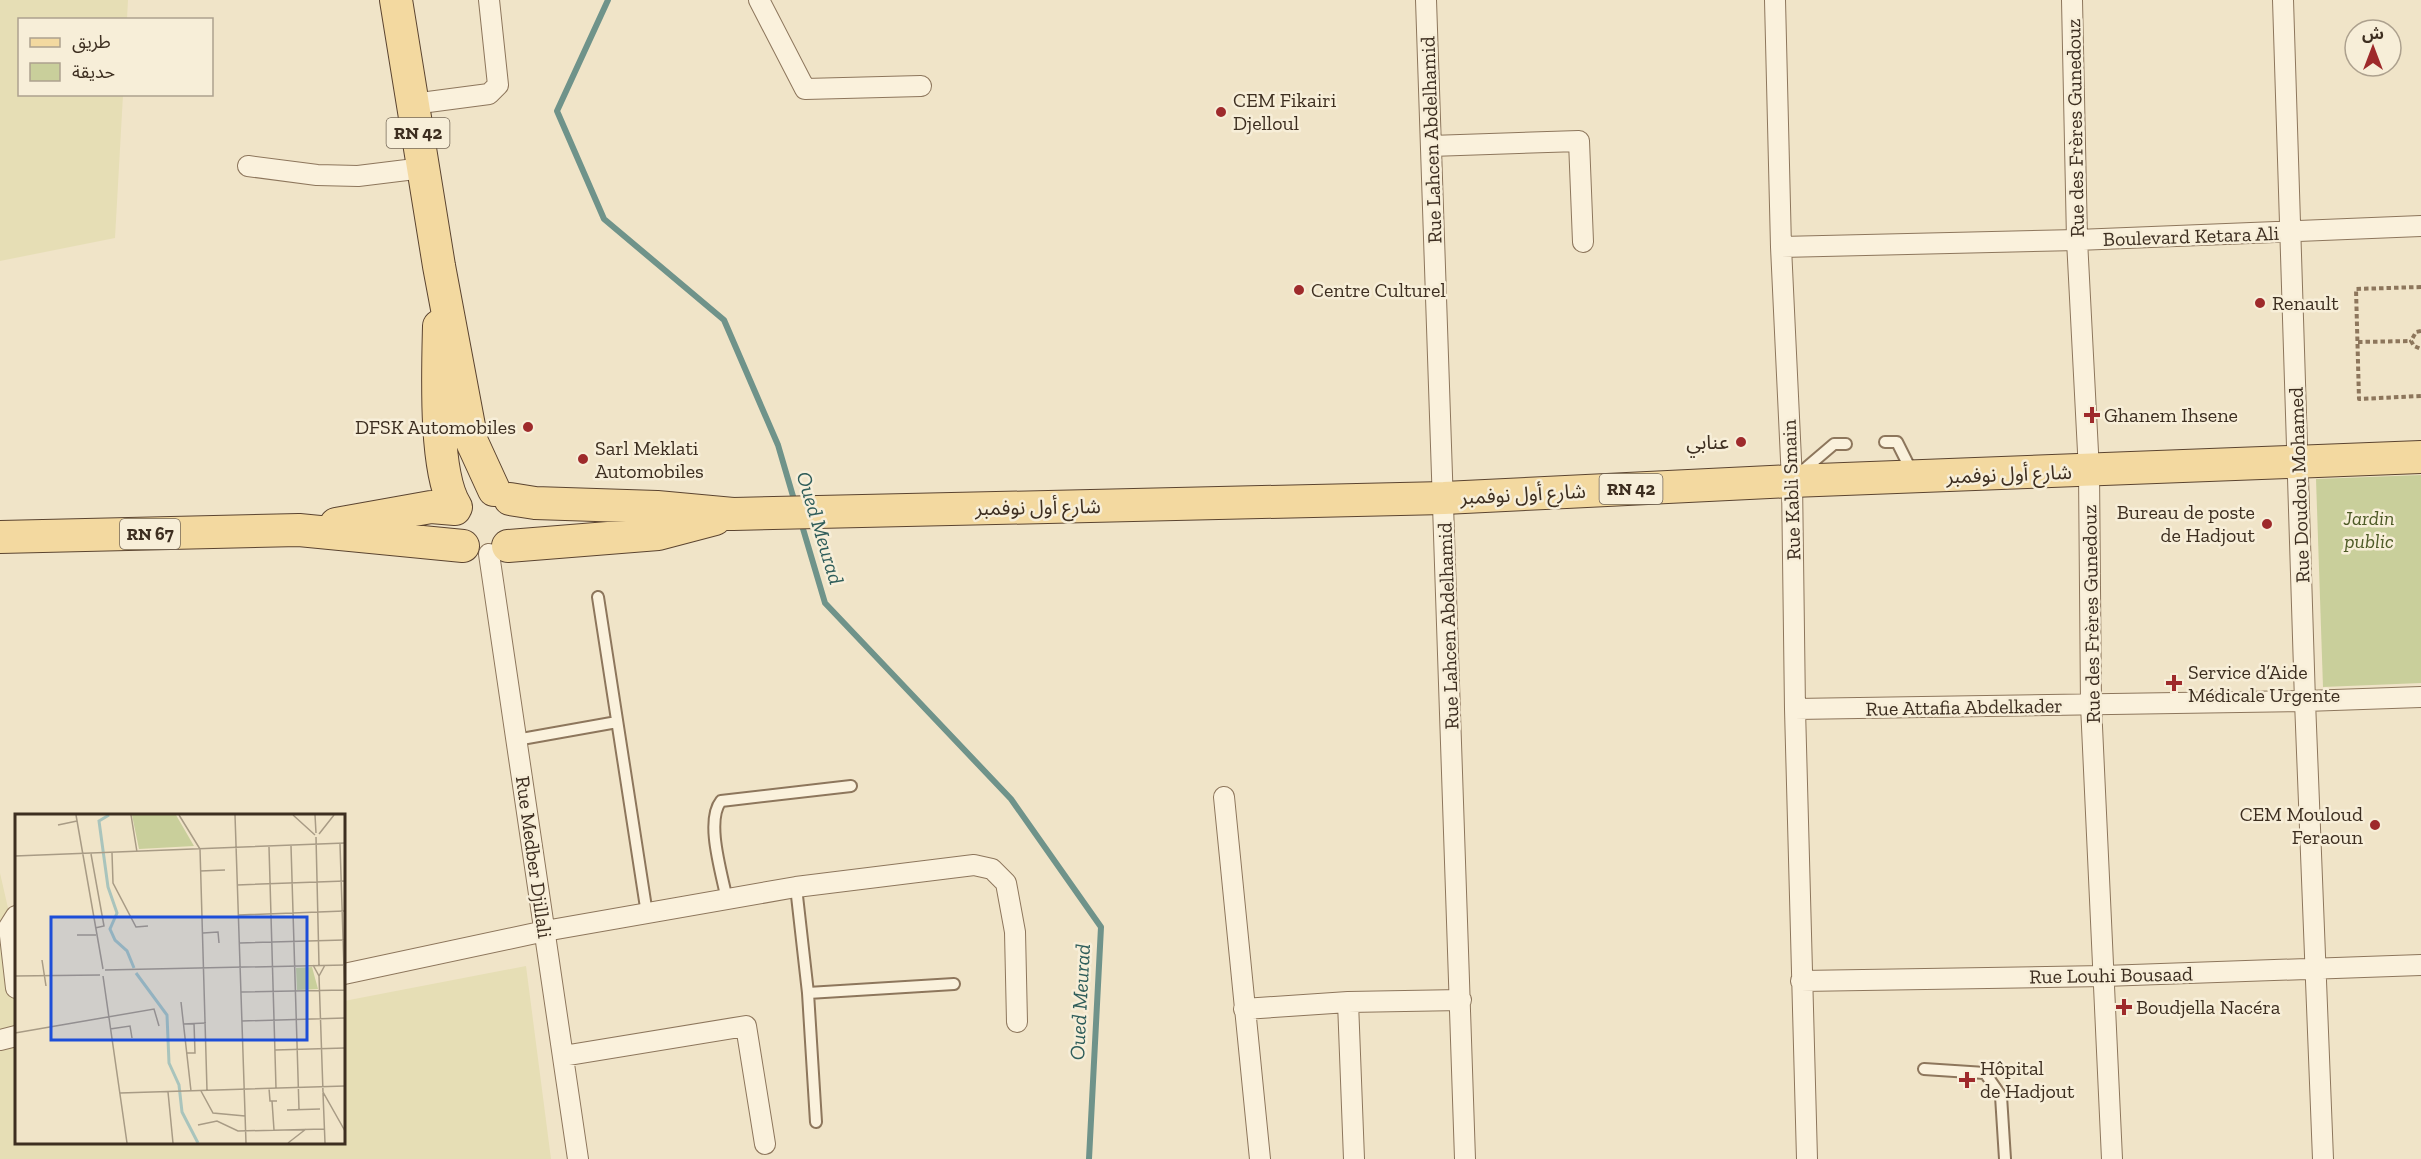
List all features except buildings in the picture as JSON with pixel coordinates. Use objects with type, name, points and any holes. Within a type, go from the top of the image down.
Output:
[{"type":"main road","name":"RN 42","points":[[396,0],[440,266]]},
{"type":"main road","points":[[440,266],[472,442],[502,495],[519,517],[518,528],[487,549],[454,529],[456,508],[460,501],[476,490],[502,495]]},
{"type":"main road","points":[[440,266],[438,381],[444,478],[456,508]]},
{"type":"main road","name":"شارع أول نوفمبر","points":[[742,513],[1444,498],[1792,481],[2421,457]]},
{"type":"main road","name":"RN 42","points":[[502,495],[535,504],[657,507],[742,513]]},
{"type":"main road","name":"RN 67","points":[[299,530],[431,507],[456,508]]},
{"type":"main road","name":"RN 42","points":[[487,549],[658,534],[742,513]]},
{"type":"main road","name":"RN 67","points":[[0,537],[299,530],[487,549]]},
{"type":"street","points":[[413,104],[489,94],[498,85],[489,0]]},
{"type":"street","points":[[759,0],[805,89],[921,86]]},
{"type":"street","name":"Rue Lahcen Abdelhamid","points":[[1426,0],[1465,1159]]},
{"type":"street","name":"Rue Kabli Smain","points":[[1775,0],[1781,247],[1792,481],[1795,709],[1807,1159]]},
{"type":"street","name":"Rue des Frères Gunedouz","points":[[2072,0],[2077,240],[2089,471],[2091,705],[2112,1159]]},
{"type":"street","name":"Rue Doudou Mohamed","points":[[2283,0],[2305,701],[2318,970],[2323,1159]]},
{"type":"street","points":[[1431,146],[1579,141],[1583,242]]},
{"type":"street","points":[[248,166],[317,176],[358,176],[423,168]]},
{"type":"street","name":"Boulevard Ketara Ali","points":[[1781,247],[2077,240],[2421,226]]},
{"type":"street","name":"Rue Medber Djillali","points":[[487,549],[578,1159]]},
{"type":"street","name":"Rue Attafia Abdelkader","points":[[1795,709],[2421,697]]},
{"type":"street","points":[[1224,797],[1260,1159]]},
{"type":"street","points":[[345,974],[544,931],[796,887],[974,865],[992,868],[1006,883],[1015,932],[1017,1022]]},
{"type":"street","points":[[15,918],[9,927],[15,979]]},
{"type":"street","name":"Rue Louhi Bousaad","points":[[1802,981],[2104,976],[2421,965]]},
{"type":"street","points":[[1244,1009],[1348,1002],[1461,1000]]},
{"type":"street","points":[[1348,1002],[1354,1159]]},
{"type":"street","points":[[563,1056],[746,1026],[765,1144]]},
{"type":"street","points":[[0,1040],[15,1036]]},
{"type":"lane","points":[[1884,442],[1896,442],[1915,477]]},
{"type":"lane","points":[[1792,481],[1834,444],[1846,444]]},
{"type":"lane","points":[[598,597],[647,914]]},
{"type":"lane","points":[[516,740],[617,722]]},
{"type":"lane","points":[[727,900],[714,829],[714,809],[721,801],[851,786]]},
{"type":"lane","points":[[796,887],[808,993],[816,1122]]},
{"type":"lane","points":[[808,993],[954,984]]},
{"type":"lane","points":[[1924,1070],[1985,1073],[2001,1096],[2005,1159]]},
{"type":"path","points":[[2421,287],[2356,289],[2359,399],[2421,396]]},
{"type":"path","points":[[2411,340],[2416,332],[2421,331]]},
{"type":"path","points":[[2358,342],[2411,340]]},
{"type":"path","points":[[2411,340],[2414,346],[2421,349]]},
{"type":"shaded area","points":[[0,0],[128,0],[127,18],[18,18],[18,96],[123,96],[115,238],[0,261]]},
{"type":"shaded area","points":[[0,873],[15,939],[15,1144],[345,1144],[345,1001],[526,966],[551,1159],[0,1159]]},
{"type":"green space","name":"Jardin public","points":[[2421,475],[2421,683],[2323,687],[2316,479]]},
{"type":"waterway","name":"Oued Meurad","points":[[608,0],[557,111],[604,219],[724,320],[778,445],[795,503]]},
{"type":"waterway","name":"Oued Meurad","points":[[801,522],[825,603],[1011,799],[1101,927],[1089,1159]]},
{"type":"place","name":"CEM Fikairi Djelloul","points":[[1221,112]]},
{"type":"place","name":"Centre Culturel","points":[[1299,290]]},
{"type":"place","name":"Renault","points":[[2260,303]]},
{"type":"place","name":"Ghanem Ihsene","points":[[2092,415]]},
{"type":"place","name":"DFSK Automobiles","points":[[528,427]]},
{"type":"place","name":"عنابي","points":[[1741,442]]},
{"type":"place","name":"Sarl Meklati Automobiles","points":[[583,459]]},
{"type":"place","name":"Bureau de poste de Hadjout","points":[[2267,524]]},
{"type":"place","name":"Service d’Aide Médicale Urgente","points":[[2174,683]]},
{"type":"place","name":"CEM Mouloud Feraoun","points":[[2375,825]]},
{"type":"place","name":"Boudjella Nacéra","points":[[2124,1007]]},
{"type":"place","name":"Hôpital de Hadjout","points":[[1967,1080]]}]
